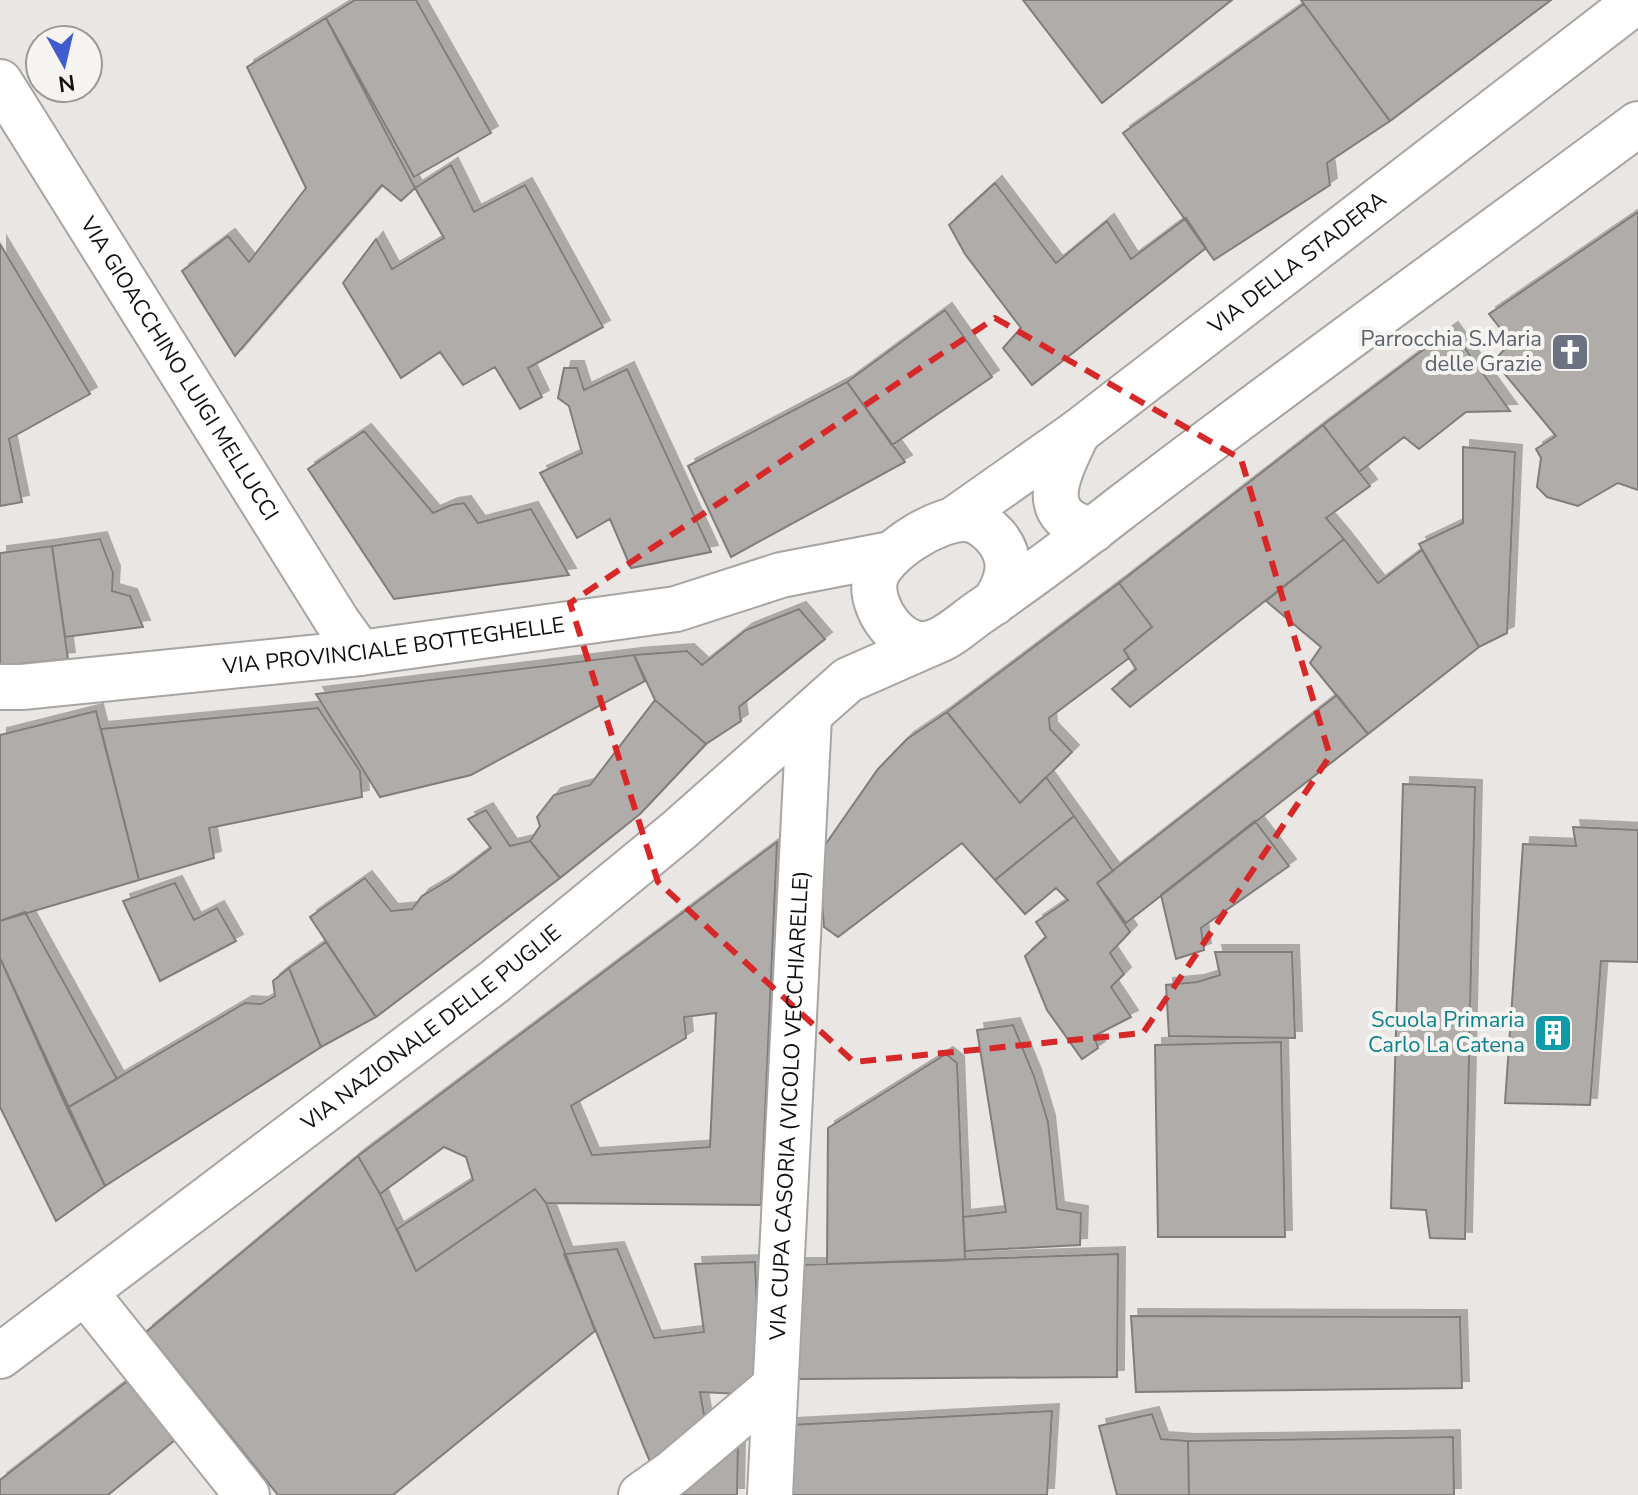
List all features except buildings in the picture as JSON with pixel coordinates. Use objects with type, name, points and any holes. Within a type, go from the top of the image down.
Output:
[{"type":"main road","name":"VIA DELLA STADERA","points":[[953,520],[1078,432],[1638,0]]},
{"type":"main road","name":"VIA GIOACCHINO LUIGI MELLUCCI","points":[[0,82],[360,653]]},
{"type":"main road","points":[[994,603],[1008,573],[1008,561],[1005,549],[990,530],[977,521],[953,520],[930,529],[881,584],[889,624],[904,639],[932,643],[994,603],[1638,124]]},
{"type":"main road","points":[[1078,432],[1060,471],[1055,490],[1056,502],[1068,520],[1093,530]]},
{"type":"main road","name":"VIA PROVINCIALE BOTTEGHELLE","points":[[0,687],[360,653],[676,609],[781,575],[881,584]]},
{"type":"main road","name":"VIA NAZIONALE DELLE PUGLIE","points":[[848,680],[881,584]]},
{"type":"main road","name":"VIA NAZIONALE DELLE PUGLIE","points":[[0,1356],[494,982],[679,830],[848,680],[932,643]]},
{"type":"main road","name":"VIA CUPA CASORIA (VICOLO VECCHIARELLE)","points":[[770,1495],[809,717]]},
{"type":"main road","points":[[85,1292],[247,1495]]},
{"type":"main road","points":[[641,1495],[672,1473],[775,1386]]},
{"type":"highlighted area","points":[[995,318],[1241,459],[1330,756],[1143,1033],[854,1062],[658,882],[570,603]]},
{"type":"place","name":"Parrocchia S.Maria delle Grazie","points":[[1570,352]]},
{"type":"place","name":"Scuola Primaria Carlo La Catena","points":[[1553,1033]]}]
